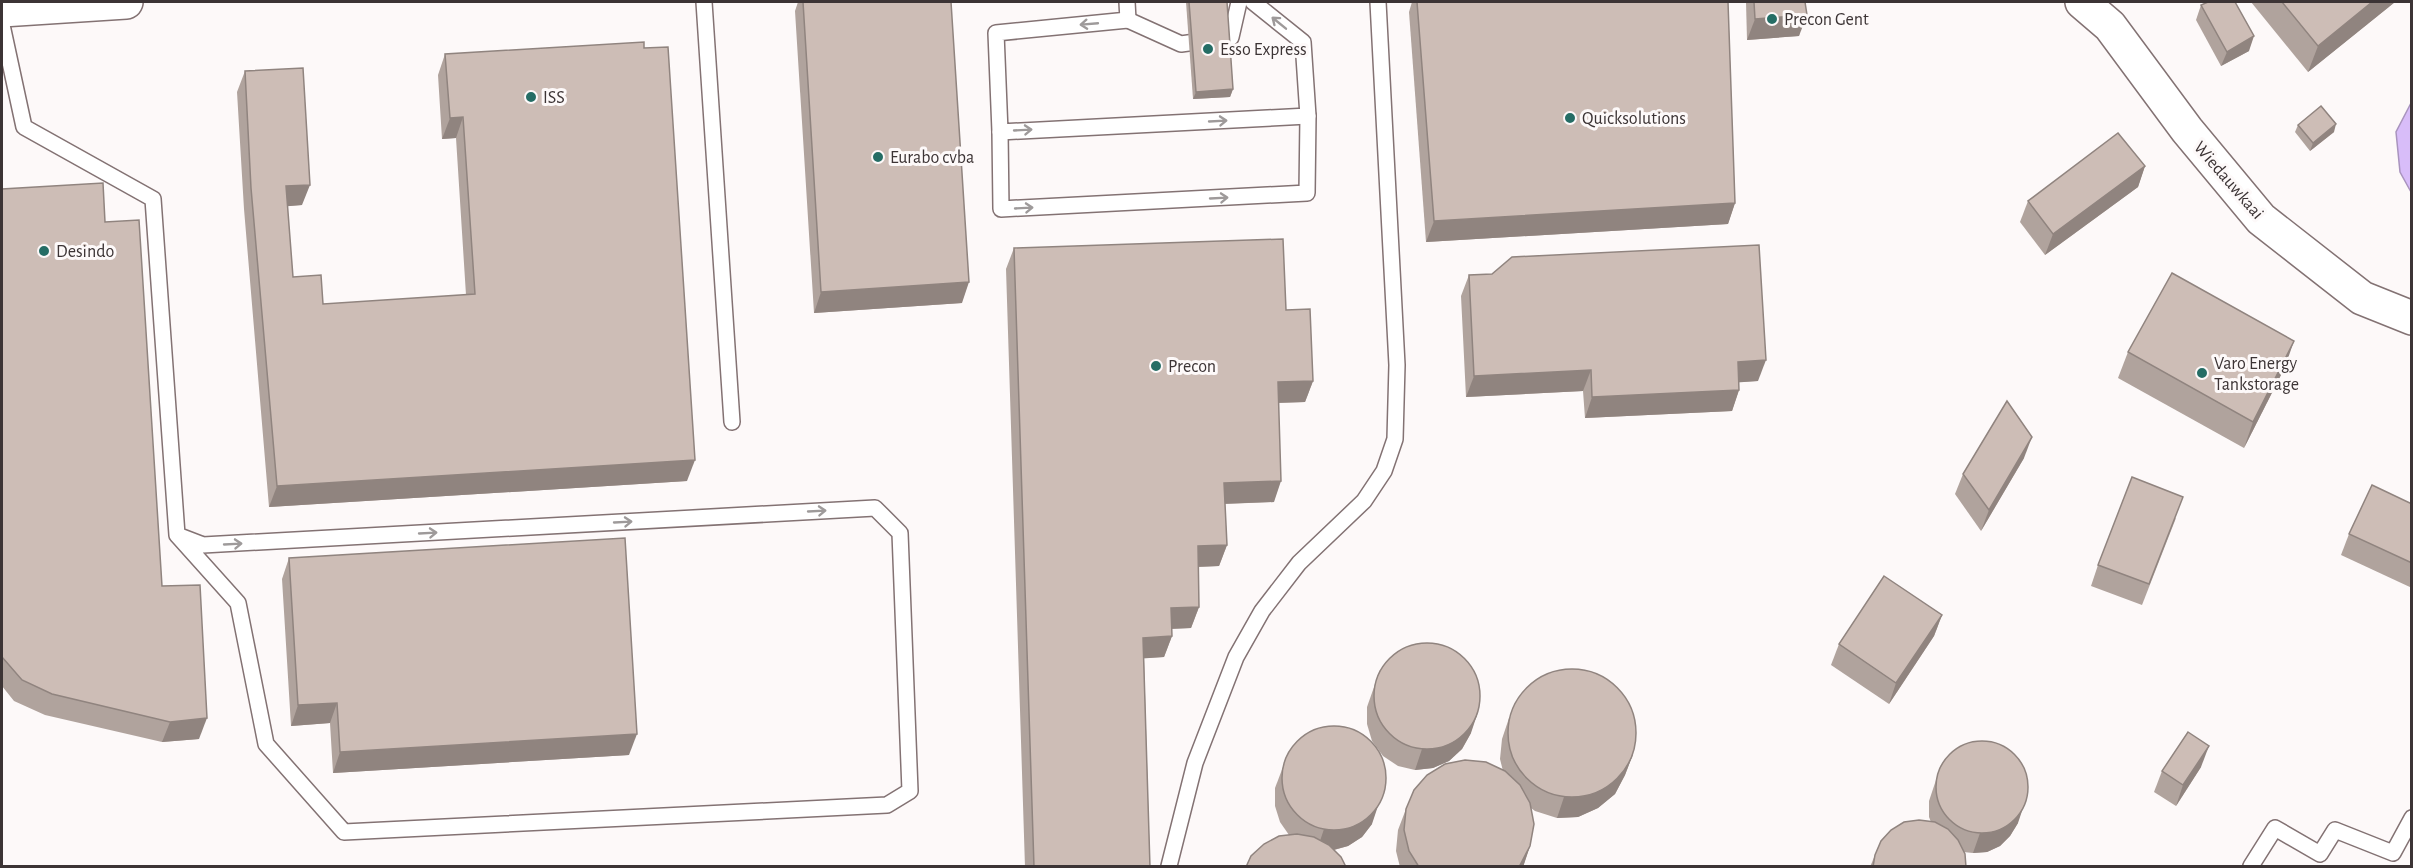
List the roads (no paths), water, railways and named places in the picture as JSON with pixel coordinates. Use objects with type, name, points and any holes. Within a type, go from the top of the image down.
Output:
[{"type":"main road","points":[[2,10],[126,2]]},
{"type":"main road","name":"Wiedauwkaai","points":[[2082,2],[2109,26],[2187,130],[2261,219],[2362,297],[2412,318]]},
{"type":"lane","points":[[704,2],[732,422]]},
{"type":"lane","points":[[1127,2],[1128,20]]},
{"type":"lane","points":[[1239,2],[1231,37],[1181,44],[1128,20],[996,33],[1001,209],[1307,193],[1308,116],[1303,42],[1253,2]]},
{"type":"lane","points":[[1169,867],[1195,763],[1236,657],[1262,611],[1299,562],[1364,501],[1384,471],[1395,439],[1398,408],[1397,365],[1378,2]]},
{"type":"lane","points":[[2,25],[24,127],[153,199],[177,535],[238,603],[266,744],[344,832],[887,804],[910,791],[900,533],[875,508],[203,545],[177,535]]},
{"type":"lane","points":[[1000,132],[1308,116]]},
{"type":"lane","points":[[2251,867],[2275,828],[2320,854],[2335,830],[2393,853],[2412,818]]},
{"type":"place","name":"Precon Gent","points":[[1772,19]]},
{"type":"place","name":"Esso Express","points":[[1208,49]]},
{"type":"place","name":"ISS","points":[[531,97]]},
{"type":"place","name":"Quicksolutions","points":[[1570,118]]},
{"type":"place","name":"Eurabo cvba","points":[[878,157]]},
{"type":"place","name":"Desindo","points":[[44,251]]},
{"type":"place","name":"Precon","points":[[1156,366]]},
{"type":"place","name":"Varo Energy Tankstorage","points":[[2202,373]]}]
